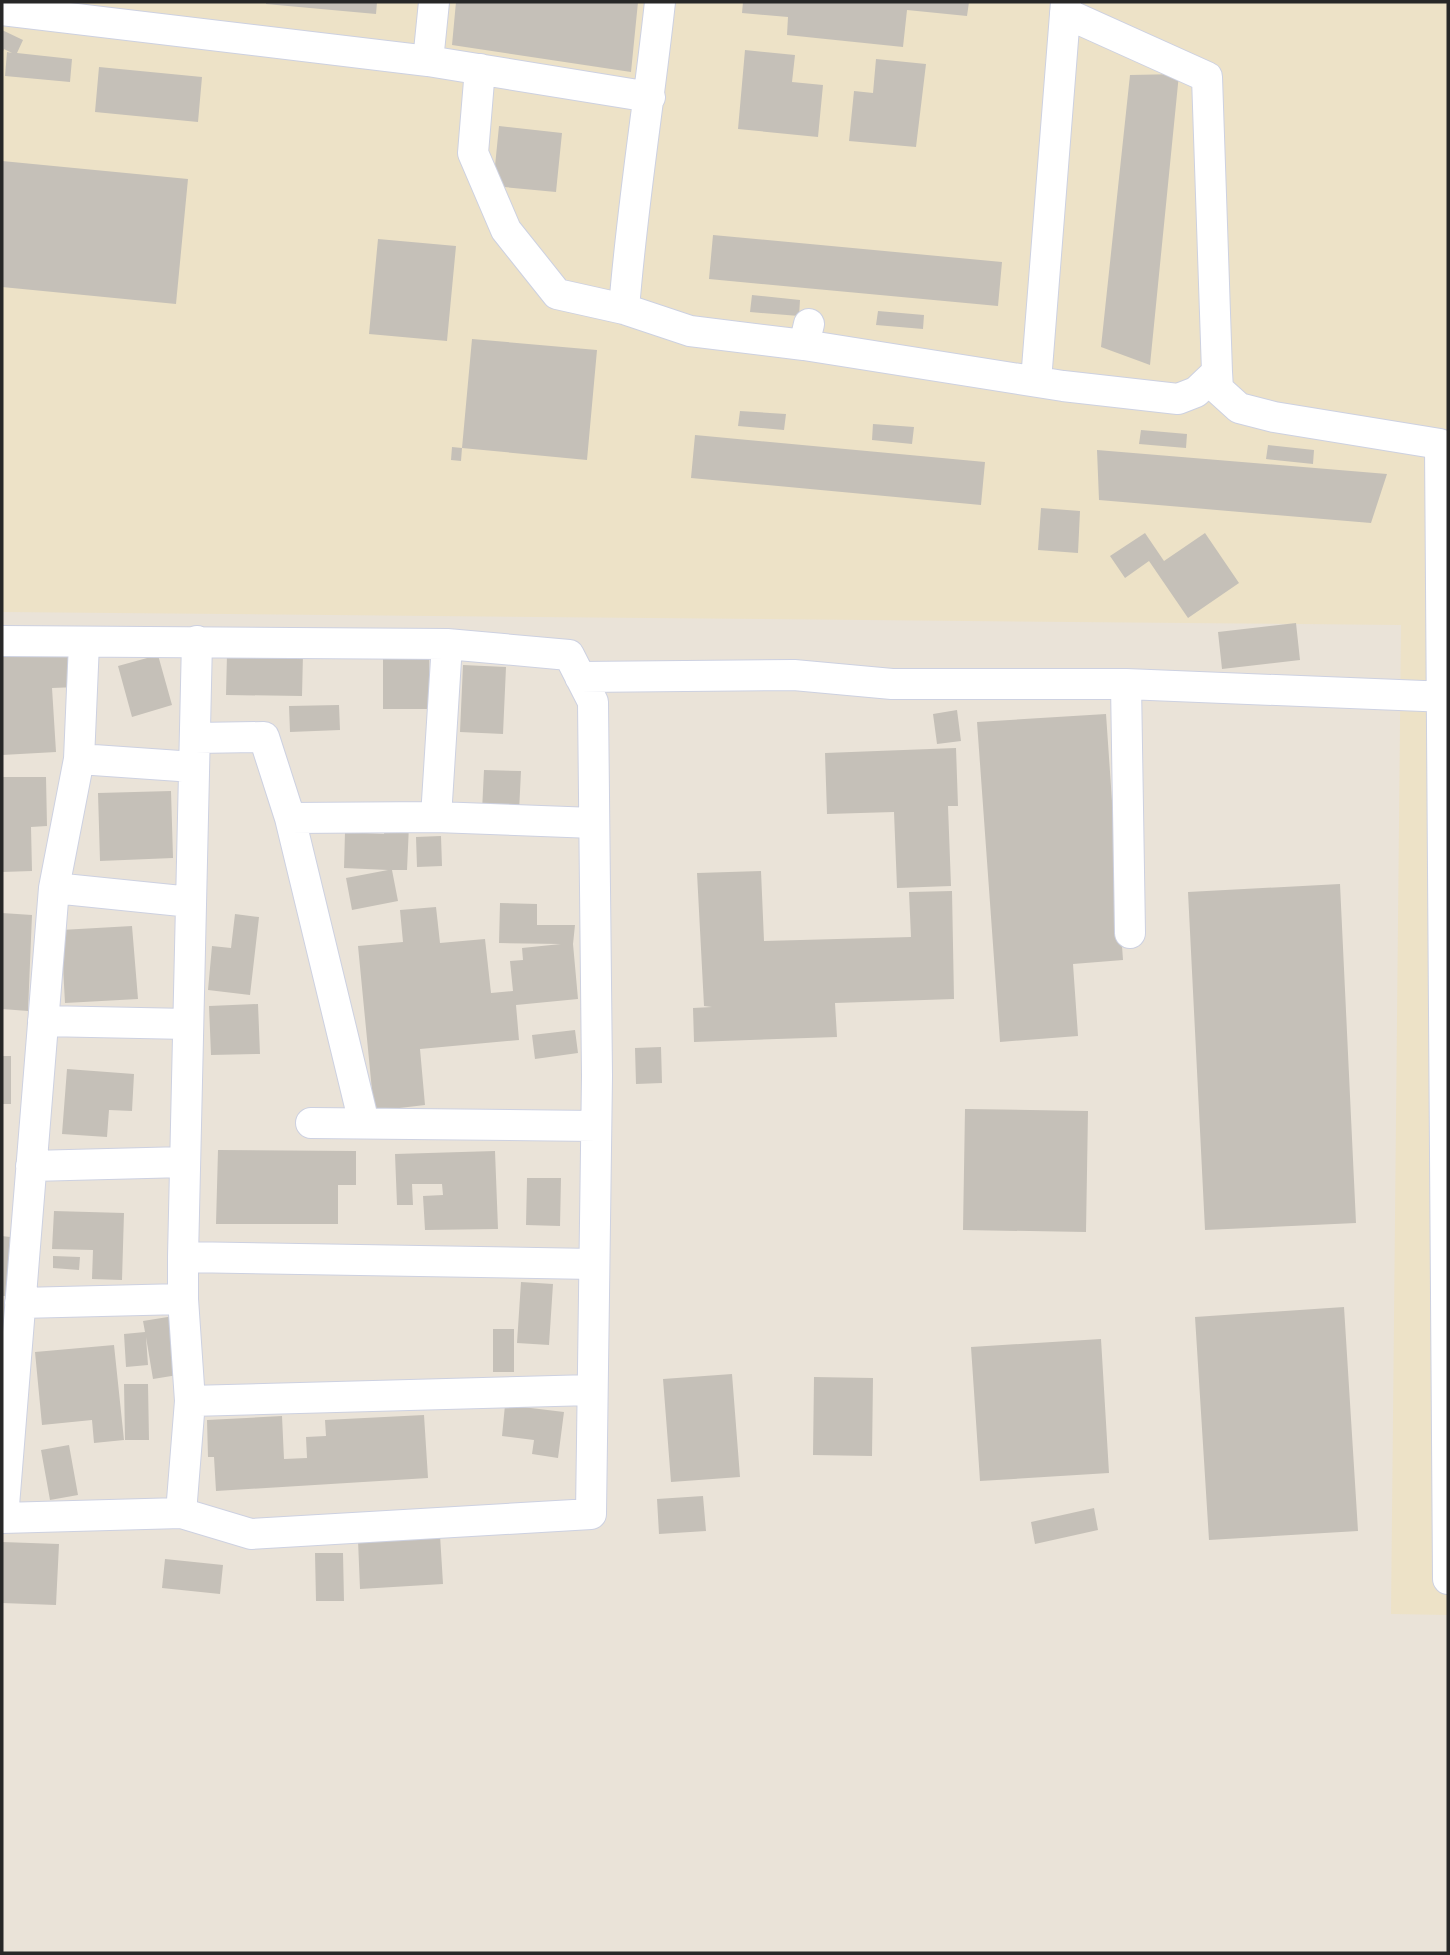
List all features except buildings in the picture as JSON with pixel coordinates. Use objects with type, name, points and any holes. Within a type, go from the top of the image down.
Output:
[{"type":"street","points":[[428,61],[434,2]]},
{"type":"street","points":[[624,309],[629,246],[660,2]]},
{"type":"street","points":[[1036,381],[1066,7],[1207,77],[1218,389],[1240,408],[1274,417],[1444,444],[1448,1579]]},
{"type":"street","points":[[2,10],[428,61],[650,97]]},
{"type":"street","points":[[480,69],[474,153],[506,230],[557,294],[624,309],[691,331],[806,334],[1036,381],[1178,399],[1196,392],[1217,372]]},
{"type":"street","points":[[2,641],[84,643],[197,640],[447,644],[569,655],[593,702],[596,1126],[591,1514],[251,1534],[181,1513],[2,1518],[54,888],[79,759],[84,643]]},
{"type":"street","points":[[181,1513],[190,1401],[183,1257],[197,640]]},
{"type":"street","points":[[436,817],[447,644]]},
{"type":"street","points":[[580,677],[794,675],[892,684],[1126,684],[1445,697]]},
{"type":"street","points":[[1126,684],[1130,933]]},
{"type":"street","points":[[79,759],[194,753],[264,737],[290,818],[364,1123]]},
{"type":"street","points":[[290,818],[436,817],[594,823]]},
{"type":"street","points":[[54,888],[191,902]]},
{"type":"street","points":[[43,1021],[188,1024]]},
{"type":"street","points":[[311,1123],[596,1126]]},
{"type":"street","points":[[31,1166],[185,1162]]},
{"type":"street","points":[[183,1257],[594,1264]]},
{"type":"street","points":[[20,1303],[183,1299]]},
{"type":"street","points":[[190,1401],[592,1390]]},
{"type":"shaded area","points":[[2,2],[1448,2],[1448,1615],[1391,1614],[1401,625],[2,612]]}]
